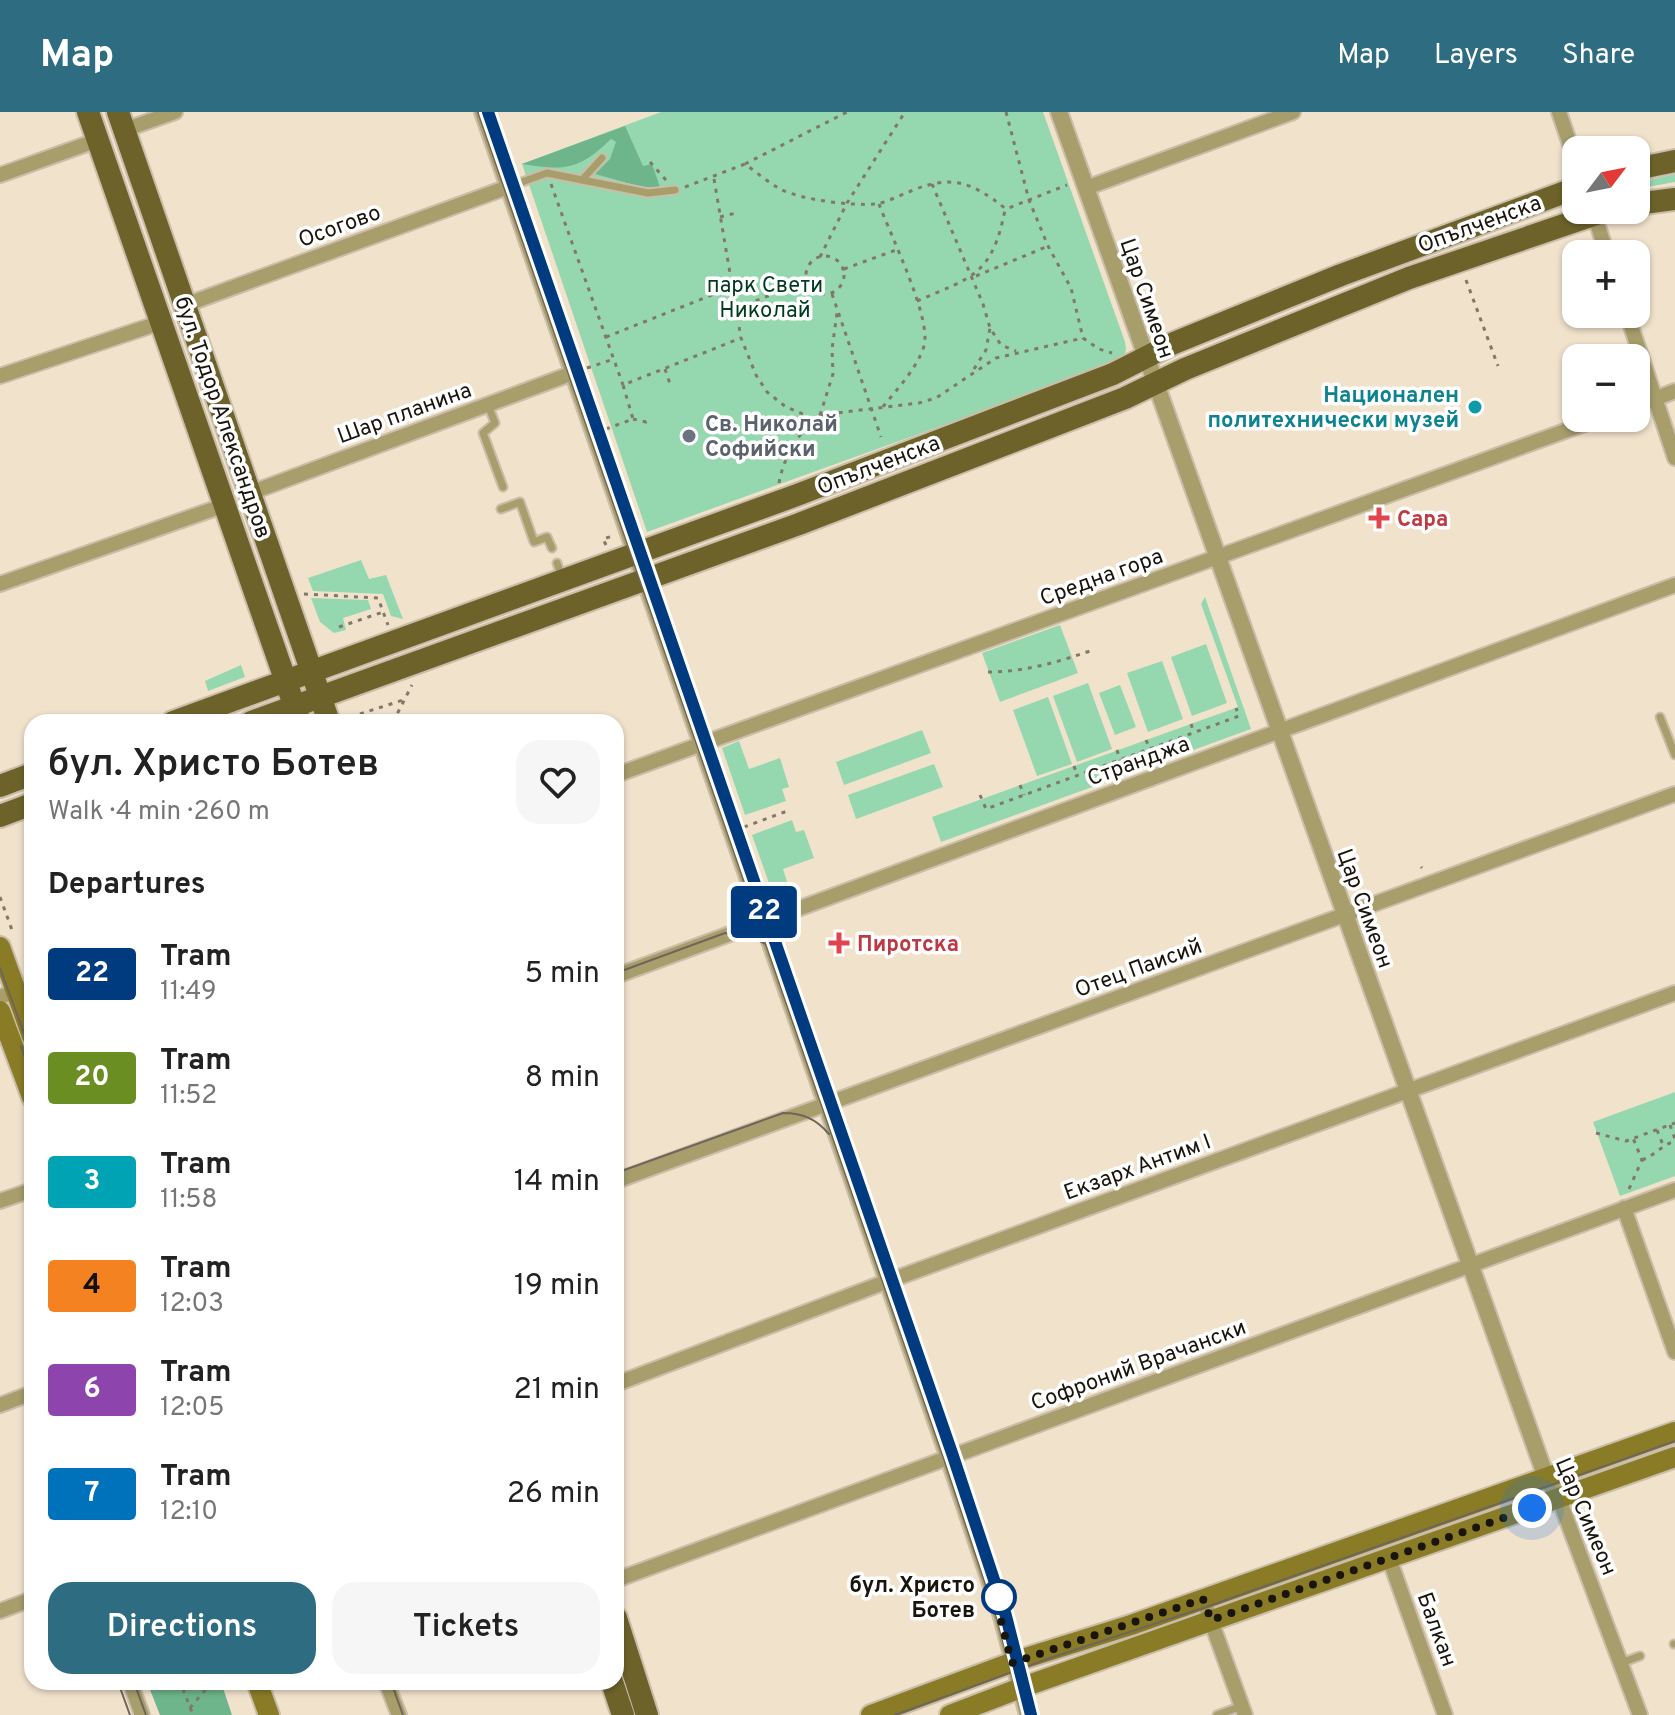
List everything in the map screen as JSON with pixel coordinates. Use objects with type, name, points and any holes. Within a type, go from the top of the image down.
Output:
[{"type":"main road","name":"бул. Тодор Александров","points":[[88,112],[297,714]]},
{"type":"main road","name":"бул. Тодор Александров","points":[[121,121],[326,714]]},
{"type":"main road","points":[[1650,166],[1675,161]]},
{"type":"main road","name":"Опълченска","points":[[195,714],[286,681],[560,571],[635,554],[1003,416],[1113,374],[1188,337],[1341,275],[1562,193]]},
{"type":"main road","points":[[1650,202],[1675,199]]},
{"type":"main road","name":"Опълченска","points":[[297,714],[321,698],[886,491],[1125,398],[1409,278],[1566,224]]},
{"type":"main road","points":[[0,786],[24,777]]},
{"type":"main road","points":[[0,816],[24,807]]},
{"type":"main road","points":[[0,947],[24,1014]]},
{"type":"main road","points":[[0,1011],[24,1076]]},
{"type":"main road","points":[[871,1715],[1675,1432]]},
{"type":"main road","points":[[950,1715],[1675,1457]]},
{"type":"main road","points":[[624,1643],[647,1715]]},
{"type":"main road","points":[[260,1690],[269,1715]]},
{"type":"main road","points":[[615,1690],[623,1715]]},
{"type":"street","points":[[121,121],[175,112]]},
{"type":"street","points":[[482,112],[948,1458],[1001,1617],[1027,1715]]},
{"type":"street","name":"Цар Симеон","points":[[1059,112],[1546,1477],[1559,1499],[1640,1715]]},
{"type":"street","points":[[1086,188],[1293,112]]},
{"type":"street","points":[[1559,112],[1567,136]]},
{"type":"street","points":[[0,175],[98,140]]},
{"type":"street","name":"Осогово","points":[[185,305],[508,187]]},
{"type":"street","points":[[0,376],[162,322]]},
{"type":"street","points":[[1631,328],[1675,458]]},
{"type":"street","name":"Шар планина","points":[[250,493],[573,373]]},
{"type":"street","points":[[1650,401],[1675,391]]},
{"type":"street","name":"Средна гора","points":[[624,772],[1562,432]]},
{"type":"street","points":[[0,584],[225,505]]},
{"type":"street","name":"Странджа","points":[[624,973],[1675,585]]},
{"type":"street","name":"Отец Паисий","points":[[624,1178],[1675,794]]},
{"type":"street","name":"Екзарх Антим I","points":[[624,1381],[887,1281],[1675,993]]},
{"type":"street","name":"Софроний Врачански","points":[[624,1577],[1675,1190]]},
{"type":"street","points":[[0,1201],[24,1193]]},
{"type":"street","points":[[1624,1208],[1675,1352]]},
{"type":"street","points":[[0,1405],[24,1396]]},
{"type":"street","name":"Балкан","points":[[1389,1558],[1445,1715]]},
{"type":"street","points":[[1203,1599],[1244,1711]]},
{"type":"street","points":[[0,1611],[24,1602]]},
{"type":"street","points":[[133,1690],[142,1715]]},
{"type":"street","points":[[389,1690],[399,1715]]},
{"type":"lane","points":[[582,180],[602,158]]},
{"type":"lane","points":[[508,187],[547,173],[648,193],[675,190]]},
{"type":"lane","points":[[488,405],[495,423],[483,433],[503,487]]},
{"type":"lane","points":[[501,509],[520,502],[534,542],[547,537],[552,548]]},
{"type":"lane","points":[[1660,717],[1675,755]]},
{"type":"lane","points":[[1621,1663],[1640,1656]]},
{"type":"lane","points":[[1217,1715],[1244,1711]]},
{"type":"path","points":[[650,162],[675,190],[745,164],[847,112]]},
{"type":"path","points":[[820,257],[834,258],[844,269],[843,284],[832,294],[817,293],[807,281],[808,266],[820,257],[847,203],[905,112]]},
{"type":"path","points":[[1006,112],[1029,200],[1048,246],[1071,288],[1083,338],[1099,349],[1120,355]]},
{"type":"path","points":[[745,164],[781,189],[847,203],[879,204],[932,183],[953,181],[972,186],[1006,209]]},
{"type":"path","points":[[547,173],[633,419]]},
{"type":"path","points":[[713,178],[741,338],[756,375],[767,392],[786,407],[815,419]]},
{"type":"path","points":[[932,183],[990,328],[1001,345],[1016,351]]},
{"type":"path","points":[[1006,209],[1067,185]]},
{"type":"path","points":[[879,204],[917,301],[924,324],[925,343],[920,357],[882,408]]},
{"type":"path","points":[[972,278],[994,248],[1006,209]]},
{"type":"path","points":[[720,217],[736,213]]},
{"type":"path","points":[[917,301],[1048,246]]},
{"type":"path","points":[[844,269],[896,249]]},
{"type":"path","points":[[1465,276],[1498,366]]},
{"type":"path","points":[[737,308],[807,281]]},
{"type":"path","points":[[606,337],[733,287]]},
{"type":"path","points":[[832,294],[881,437]]},
{"type":"path","points":[[820,415],[833,374],[832,349],[837,309]]},
{"type":"path","points":[[973,370],[986,350],[990,328]]},
{"type":"path","points":[[623,385],[741,338]]},
{"type":"path","points":[[779,484],[790,450],[820,415],[936,398],[973,370],[996,358],[1083,338]]},
{"type":"path","points":[[573,373],[614,359]]},
{"type":"path","points":[[665,369],[671,387]]},
{"type":"path","points":[[594,433],[633,419],[651,420]]},
{"type":"path","points":[[607,550],[603,539],[613,536]]},
{"type":"path","points":[[304,594],[378,598],[389,626]]},
{"type":"path","points":[[339,627],[383,612]]},
{"type":"path","points":[[988,672],[1027,670],[1093,650]]},
{"type":"path","points":[[398,714],[412,685]]},
{"type":"path","points":[[360,714],[406,699]]},
{"type":"path","points":[[980,795],[986,809],[1239,716],[1236,708]]},
{"type":"path","points":[[1191,724],[1194,733]]},
{"type":"path","points":[[1146,740],[1150,749]]},
{"type":"path","points":[[1117,750],[1120,760]]},
{"type":"path","points":[[1074,766],[1077,775]]},
{"type":"path","points":[[1020,785],[1024,795]]},
{"type":"path","points":[[741,828],[790,810]]},
{"type":"path","points":[[0,897],[12,930]]},
{"type":"path","points":[[1596,1133],[1626,1141],[1672,1124],[1675,1140],[1663,1145],[1656,1155],[1642,1160]]},
{"type":"path","points":[[1657,1130],[1663,1145]]},
{"type":"path","points":[[1633,1138],[1642,1160],[1639,1169]]},
{"type":"path","points":[[183,1690],[193,1715]]},
{"type":"path","points":[[190,1708],[205,1690]]},
{"type":"green space","name":"парк Свети Николай","points":[[661,112],[1043,112],[1125,342],[1123,358],[647,532],[522,164]]},
{"type":"green space","points":[[625,126],[643,166],[652,164],[660,187],[642,187],[595,174],[610,159],[616,142],[611,139],[590,157],[571,166],[522,164]]},
{"type":"green space","points":[[1675,174],[1675,182],[1650,186],[1650,180]]},
{"type":"green space","points":[[361,560],[369,579],[386,575],[403,619],[391,616],[383,594],[313,591],[308,578]]},
{"type":"green space","points":[[1205,597],[1251,729],[941,842],[932,817],[1238,707],[1201,604]]},
{"type":"green space","points":[[311,598],[368,600],[371,609],[343,618],[346,630],[334,633],[320,622]]},
{"type":"green space","points":[[1060,625],[1078,673],[1000,702],[982,653]]},
{"type":"green space","points":[[1206,644],[1227,703],[1192,716],[1171,657]]},
{"type":"green space","points":[[1162,661],[1183,719],[1148,732],[1127,673]]},
{"type":"green space","points":[[241,665],[245,677],[208,691],[205,681]]},
{"type":"green space","points":[[1088,683],[1112,749],[1077,762],[1053,696]]},
{"type":"green space","points":[[1120,685],[1136,727],[1115,735],[1099,693]]},
{"type":"green space","points":[[1048,697],[1072,764],[1037,776],[1013,710]]},
{"type":"green space","points":[[922,730],[931,753],[844,785],[836,762]]},
{"type":"green space","points":[[739,741],[749,769],[780,758],[789,787],[782,789],[786,801],[745,815],[722,748]]},
{"type":"green space","points":[[934,764],[943,787],[856,819],[848,795]]},
{"type":"green space","points":[[792,820],[796,832],[804,830],[814,858],[783,869],[792,897],[776,903],[752,835]]},
{"type":"green space","points":[[1675,1092],[1675,1176],[1620,1196],[1593,1122]]},
{"type":"green space","points":[[150,1690],[224,1690],[232,1715],[160,1715]]},
{"type":"tram line","points":[[478,112],[944,1459],[997,1619],[1023,1715]]},
{"type":"tram line","name":"22","points":[[488,112],[953,1456],[1006,1616],[1031,1715]]},
{"type":"tram line","points":[[624,970],[725,933],[747,934],[769,946]]},
{"type":"tram line","points":[[0,968],[24,1033]]},
{"type":"tram line","points":[[21,1046],[24,1054]]},
{"type":"tram line","points":[[624,1170],[783,1113],[809,1118],[829,1134]]},
{"type":"tram line","points":[[895,1715],[1050,1658],[1206,1607],[1675,1441]]},
{"type":"tram line","points":[[121,1690],[130,1715]]},
{"type":"tram line","points":[[137,1690],[146,1715]]},
{"type":"tram line","points":[[394,1690],[403,1715]]},
{"type":"place","name":"Национален политехнически музей","points":[[1475,407]]},
{"type":"place","name":"Св. Николай Софийски","points":[[689,436]]},
{"type":"place","name":"Сара","points":[[1379,518]]},
{"type":"place","name":"Пиротска","points":[[839,943]]},
{"type":"place","name":"бул. Христо Ботев","points":[[999,1597]]},
{"type":"route","points":[[999,1597],[995,1598],[1012,1663],[1203,1599],[1211,1620],[1532,1508]]}]
